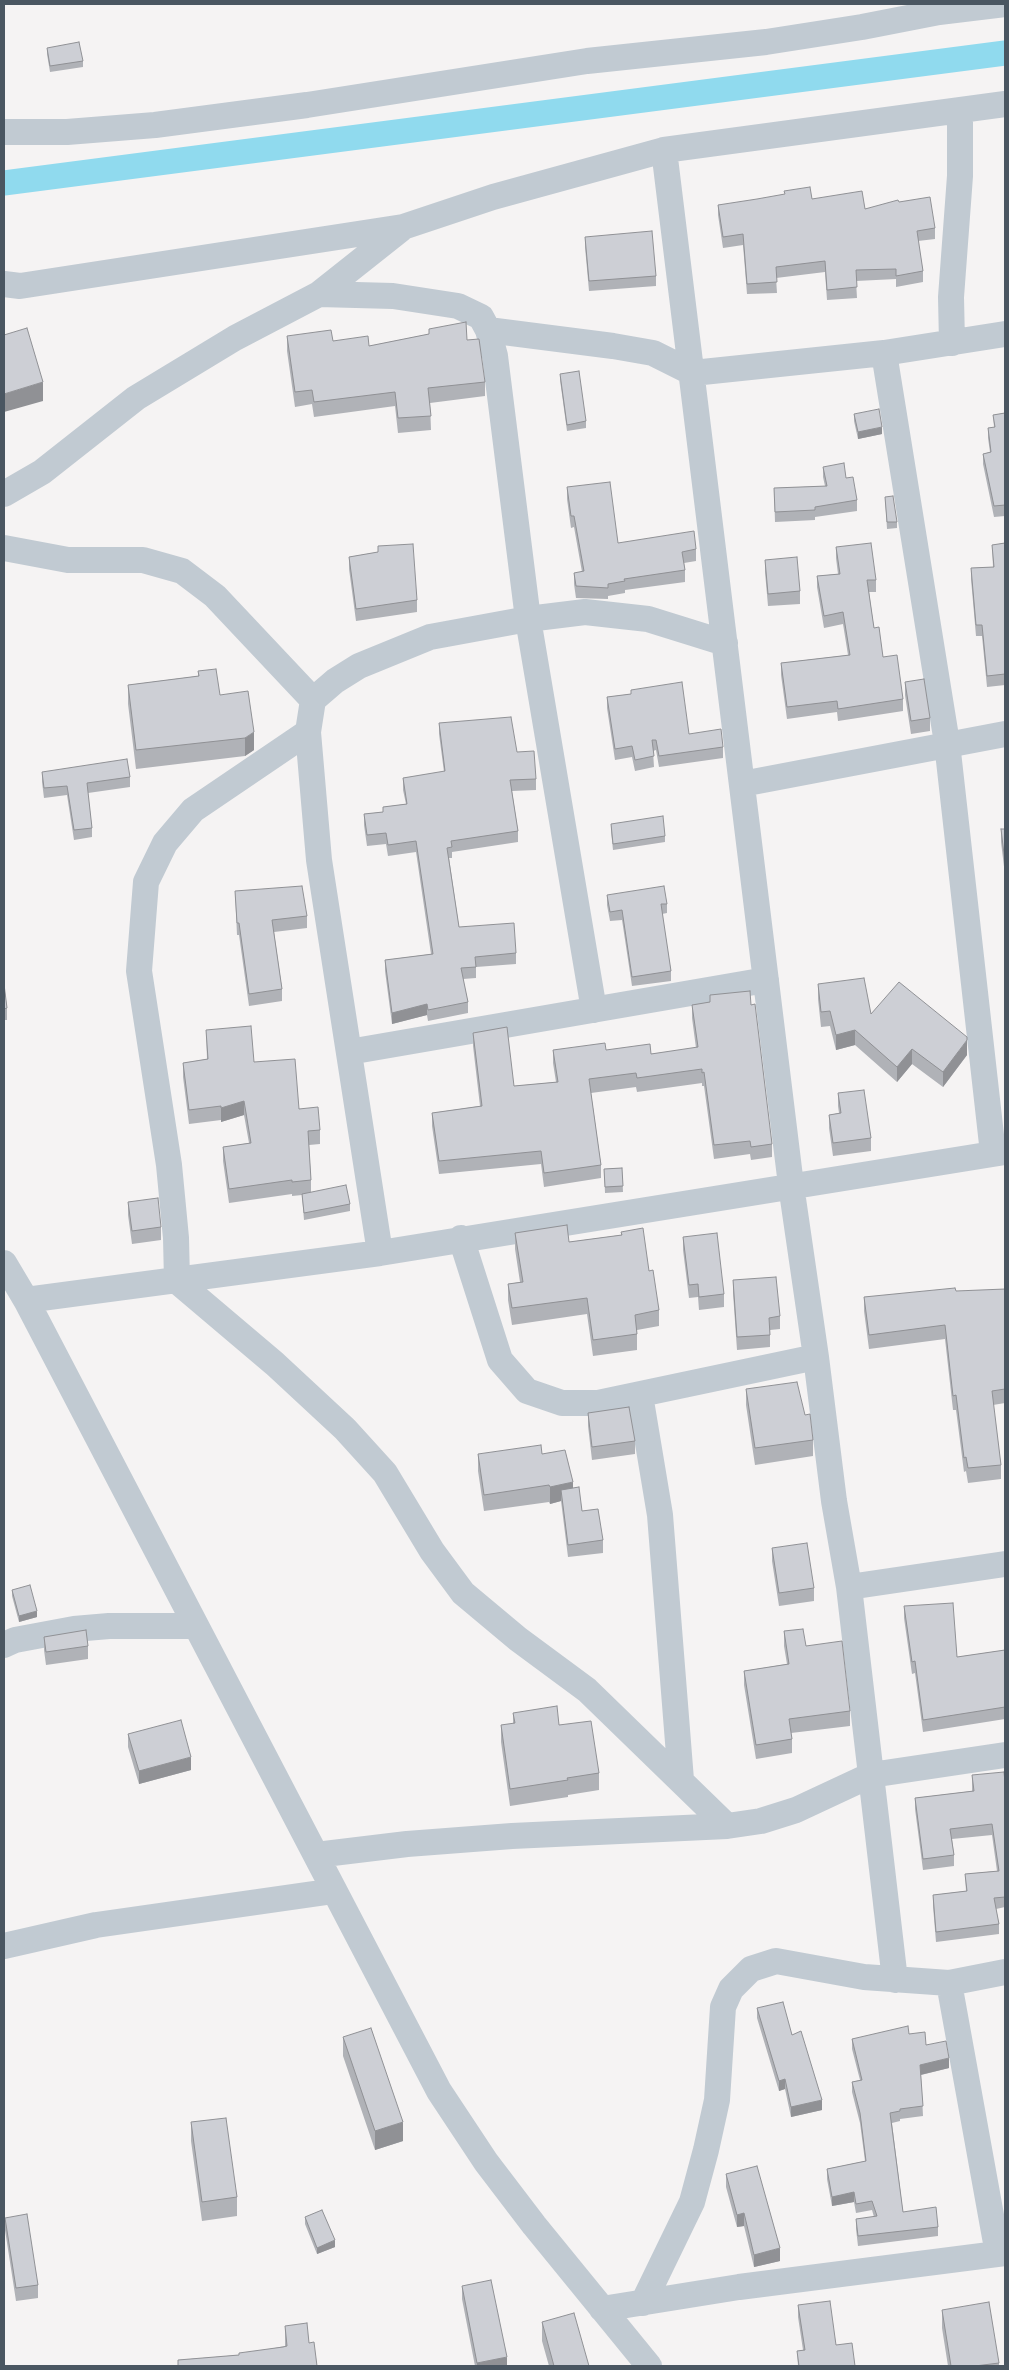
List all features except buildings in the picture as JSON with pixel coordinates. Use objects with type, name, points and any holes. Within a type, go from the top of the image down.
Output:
[{"type":"street","points":[[4,132],[67,132],[164,124],[307,105],[588,60],[766,42],[862,27],[939,12],[1005,4]]},
{"type":"street","points":[[4,284],[20,286],[403,227],[493,196],[664,150],[1005,104]]},
{"type":"street","points":[[952,342],[951,297],[960,176],[960,110]]},
{"type":"street","points":[[664,150],[693,373],[791,1185],[816,1357],[834,1501],[849,1587],[896,1980]]},
{"type":"street","points":[[4,494],[42,472],[136,398],[235,338],[319,294],[403,227]]},
{"type":"street","points":[[319,294],[392,296],[458,306],[481,317],[488,330],[495,356],[528,619],[594,1010]]},
{"type":"street","points":[[488,330],[653,353],[693,373],[884,353],[1005,334]]},
{"type":"street","points":[[26,1300],[380,1253],[461,1238],[999,1152],[947,743],[884,353]]},
{"type":"street","points":[[4,548],[68,560],[143,560],[182,571],[215,596],[313,700]]},
{"type":"street","points":[[380,1253],[319,860],[308,732],[313,700],[335,681],[359,666],[430,637],[528,619],[585,612],[648,619],[725,643]]},
{"type":"street","points":[[308,732],[193,810],[164,843],[146,882],[139,971],[169,1164],[176,1238],[177,1281],[275,1364],[346,1429],[385,1473],[432,1551],[462,1593],[518,1639],[587,1690],[728,1826]]},
{"type":"street","points":[[742,784],[947,743],[1005,734]]},
{"type":"street","points":[[349,1052],[766,980]]},
{"type":"street","points":[[461,1238],[500,1360],[527,1391],[562,1403],[598,1403],[816,1357]]},
{"type":"street","points":[[5,1267],[26,1300],[439,2091],[486,2162],[649,2366]]},
{"type":"street","points":[[640,1395],[660,1515],[681,1780]]},
{"type":"street","points":[[849,1587],[1005,1564]]},
{"type":"street","points":[[4,1645],[15,1640],[74,1629],[118,1626],[195,1626]]},
{"type":"street","points":[[316,1855],[408,1844],[512,1836],[728,1826],[760,1821],[796,1810],[871,1775],[1005,1755]]},
{"type":"street","points":[[4,1946],[96,1925],[334,1891]]},
{"type":"street","points":[[643,2303],[692,2202],[717,2100],[723,2008],[731,1989],[751,1969],[776,1961],[832,1972],[896,1980],[949,1983],[1005,1972]]},
{"type":"street","points":[[602,2309],[739,2287],[1002,2253],[949,1983]]},
{"type":"waterway","points":[[4,183],[1005,53]]}]
